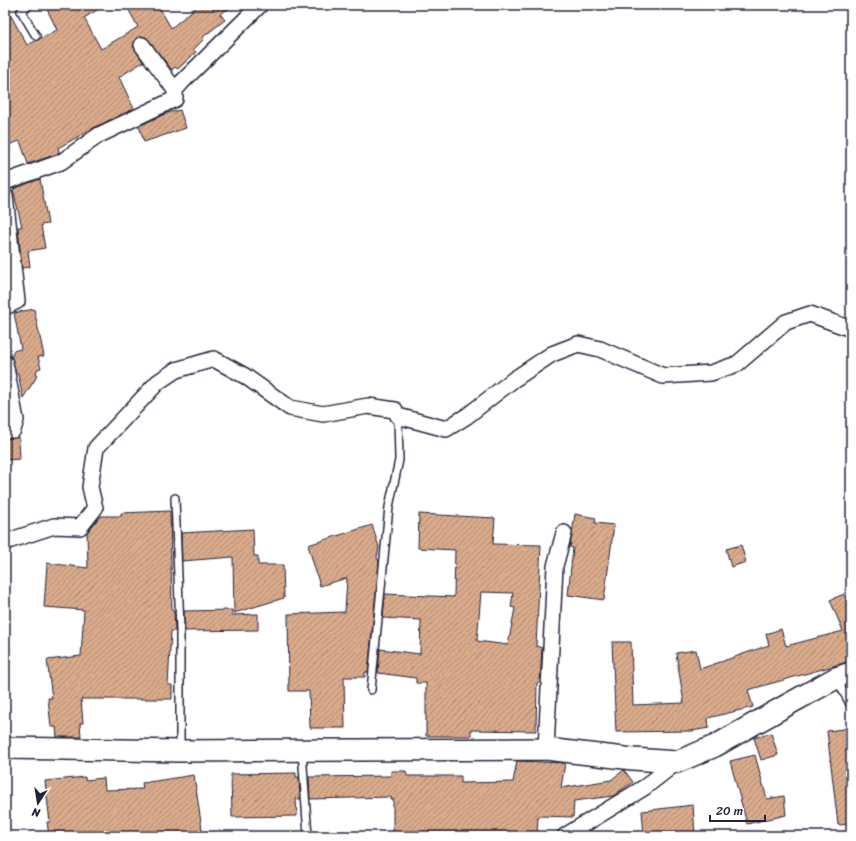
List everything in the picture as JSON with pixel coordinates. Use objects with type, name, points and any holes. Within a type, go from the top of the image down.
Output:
[{"type":"street","points":[[5,182],[61,162],[98,135],[174,99],[175,90],[235,27],[260,5]]},
{"type":"street","points":[[142,45],[175,90]]},
{"type":"street","points":[[5,196],[17,301],[5,307]]},
{"type":"street","points":[[5,542],[54,526],[80,527],[95,508],[90,487],[96,448],[158,382],[176,370],[214,359],[244,376],[290,408],[323,414],[368,406],[395,410],[398,416],[446,430],[467,416],[513,380],[552,354],[578,344],[600,349],[663,376],[711,373],[737,364],[786,322],[810,314],[851,329]]},
{"type":"street","points":[[5,363],[16,420],[13,430],[5,430]]},
{"type":"street","points":[[546,749],[554,566],[564,533]]},
{"type":"street","points":[[565,836],[645,787],[677,762],[715,746],[844,676]]},
{"type":"street","points":[[5,748],[180,751],[546,749],[633,759],[677,762]]},
{"type":"lane","points":[[29,5],[22,11],[36,36]]},
{"type":"lane","points":[[370,690],[389,507],[399,460],[398,416]]},
{"type":"lane","points":[[175,498],[180,629],[180,751]]},
{"type":"lane","points":[[844,676],[843,695],[851,706]]},
{"type":"lane","points":[[302,750],[308,836]]},
{"type":"building","points":[[5,5],[27,45],[57,30],[45,5],[105,5],[84,18],[101,49],[138,27],[126,5],[158,5],[171,28],[199,5],[235,5],[220,14],[225,20],[203,37],[204,39],[193,50],[196,52],[178,69],[175,67],[172,70],[146,37],[136,38],[133,46],[143,62],[119,77],[134,109],[95,127],[58,148],[59,152],[57,154],[28,164],[20,141],[5,146]]},
{"type":"building","points":[[180,110],[186,128],[144,142],[139,126],[167,113]]},
{"type":"building","points":[[40,179],[48,224],[41,225],[45,248],[28,251],[30,267],[22,268],[18,227],[22,227],[13,189]]},
{"type":"building","points":[[34,309],[44,356],[38,357],[41,368],[37,369],[36,378],[23,398],[18,373],[16,373],[11,356],[13,355],[13,351],[21,349],[14,313]]},
{"type":"building","points":[[19,437],[20,459],[5,460],[5,439]]},
{"type":"building","points":[[170,511],[172,611],[174,611],[175,631],[171,631],[168,685],[172,685],[172,699],[81,699],[83,723],[80,723],[81,737],[57,737],[56,727],[51,727],[48,698],[52,698],[47,660],[81,656],[84,610],[44,607],[47,563],[88,568],[87,533],[100,516],[122,516],[121,513]]},
{"type":"building","points":[[419,514],[495,518],[493,544],[541,545],[536,646],[542,648],[540,683],[537,683],[536,731],[471,730],[471,736],[426,736],[426,683],[416,683],[416,678],[378,673],[380,649],[420,654],[421,620],[383,618],[385,594],[454,597],[455,550],[418,548]],"holes":[[[481,592],[513,593],[511,607],[515,608],[508,645],[477,641]]]},
{"type":"building","points":[[575,514],[596,518],[595,523],[614,525],[604,600],[568,595],[573,548],[570,547]]},
{"type":"building","points":[[372,525],[379,547],[377,557],[379,562],[368,672],[365,672],[365,677],[344,677],[345,728],[310,728],[309,691],[289,691],[288,614],[345,612],[347,578],[320,586],[308,545]]},
{"type":"building","points":[[253,529],[254,556],[258,556],[258,565],[283,565],[284,598],[234,613],[233,557],[182,561],[181,533]]},
{"type":"building","points":[[741,545],[746,562],[731,567],[726,549]]},
{"type":"building","points":[[844,594],[851,610],[851,661],[748,690],[753,707],[708,718],[709,728],[692,731],[616,732],[612,642],[631,642],[633,705],[684,703],[676,653],[696,650],[700,669],[769,645],[766,634],[781,629],[786,646],[843,631],[830,600]]},
{"type":"building","points":[[232,610],[232,615],[258,614],[258,630],[185,631],[184,611]]},
{"type":"building","points":[[851,728],[851,824],[838,825],[827,731]]},
{"type":"building","points":[[771,733],[778,755],[761,760],[754,738]]},
{"type":"building","points":[[755,755],[767,799],[784,796],[786,815],[747,824],[730,761]]},
{"type":"building","points":[[517,761],[565,763],[561,788],[611,780],[624,770],[633,782],[613,796],[574,801],[573,817],[538,816],[537,836],[508,834],[508,836],[408,836],[408,833],[393,833],[393,799],[391,800],[391,797],[310,799],[309,777],[391,776],[391,771],[406,771],[407,776],[461,776],[461,783],[513,782]]},
{"type":"building","points":[[296,773],[296,777],[299,777],[300,799],[296,799],[297,816],[232,817],[231,774]]},
{"type":"building","points":[[194,775],[203,836],[49,836],[47,822],[50,822],[45,781],[85,777],[85,780],[104,778],[105,790],[143,789],[142,783]]},
{"type":"building","points":[[693,805],[695,836],[644,836],[642,811]]}]
